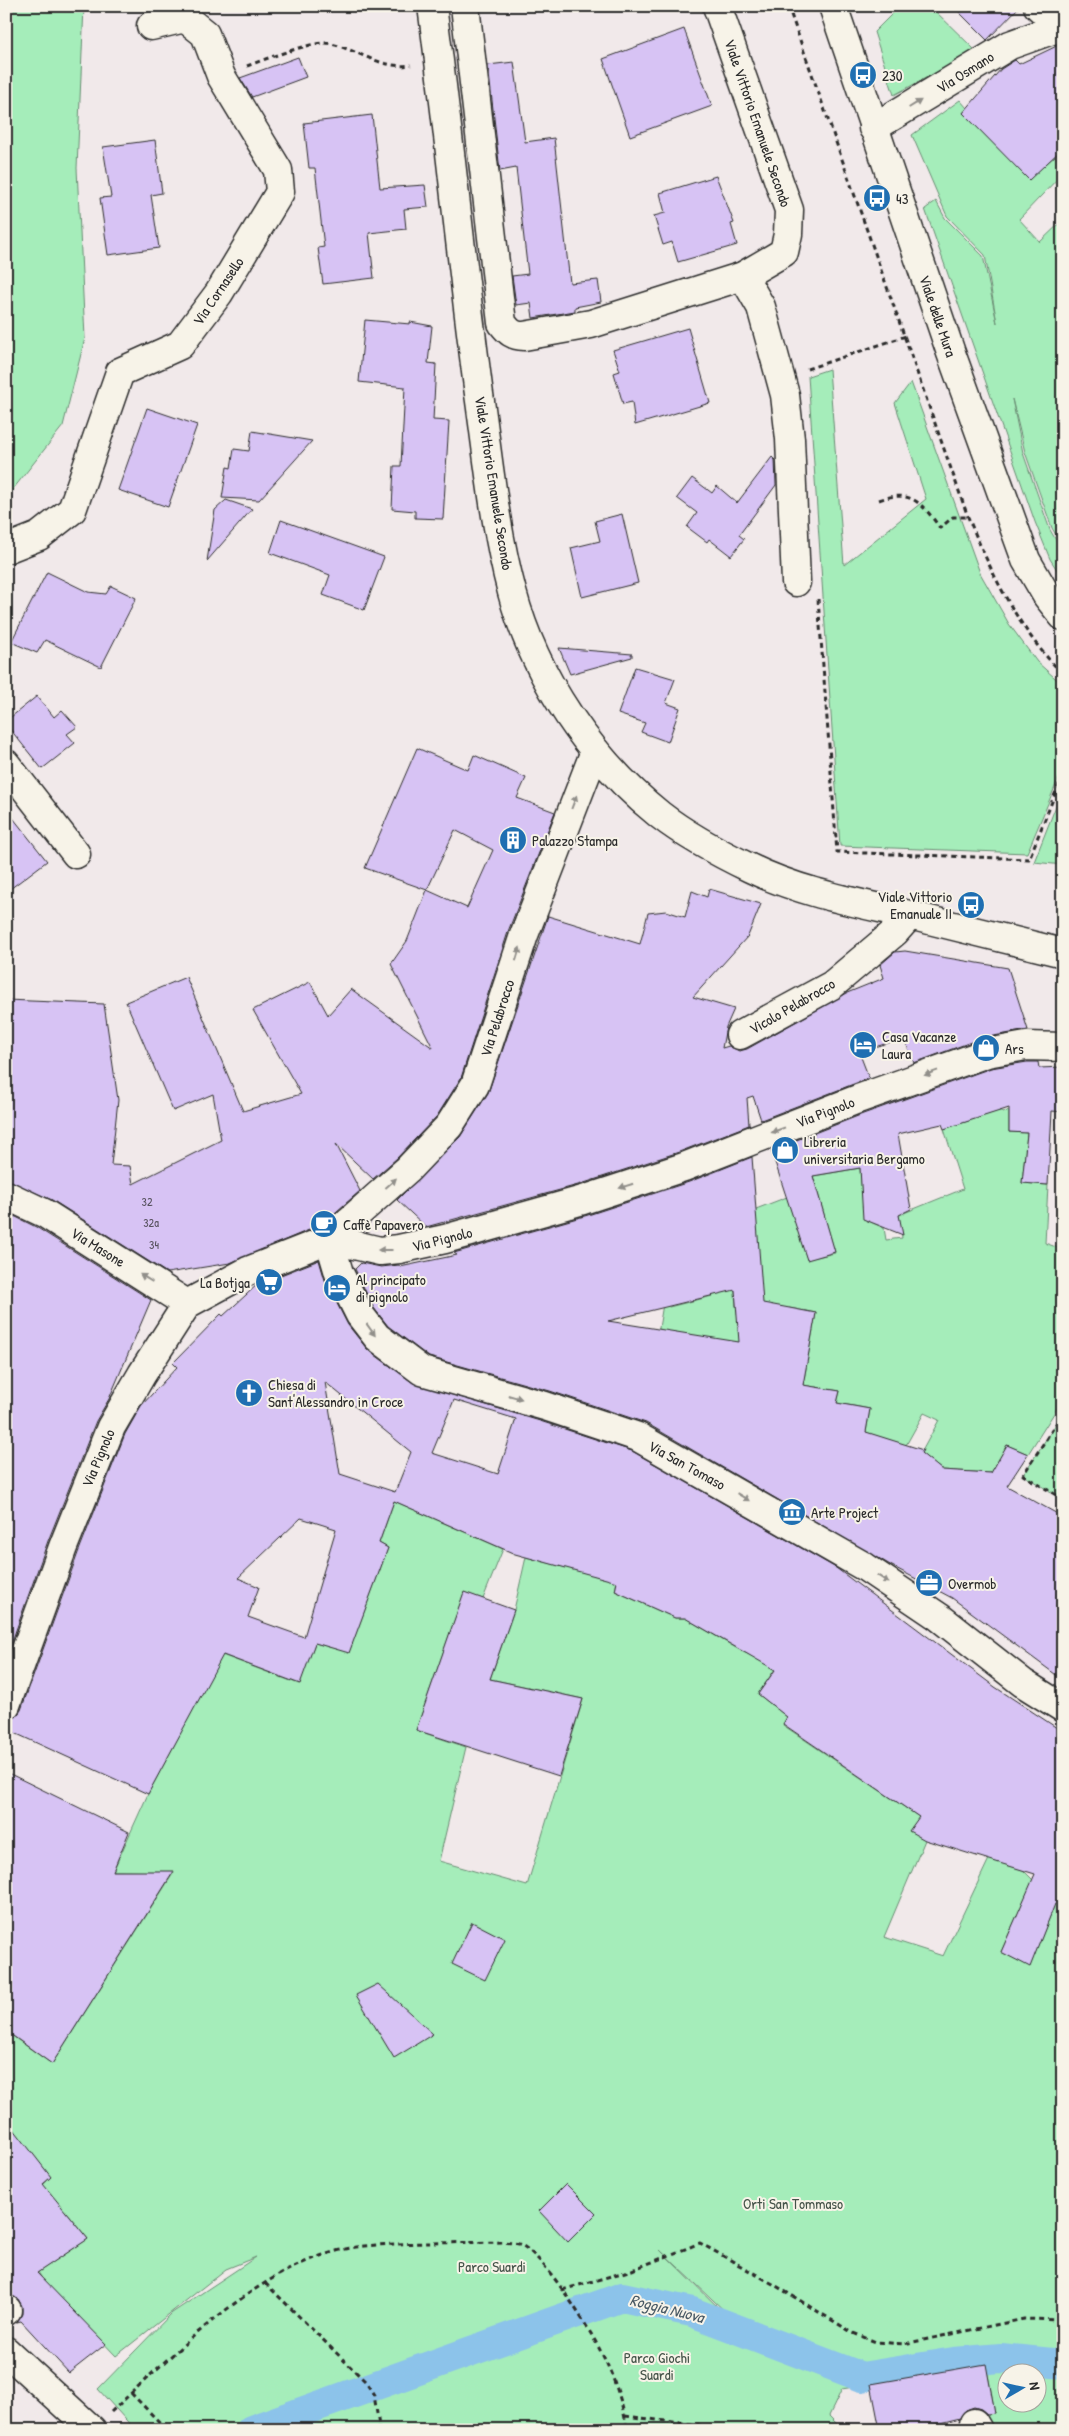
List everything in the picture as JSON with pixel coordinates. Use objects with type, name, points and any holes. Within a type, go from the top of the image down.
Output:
[{"type":"street","name":"Viale Vittorio Emanuele Secondo","points":[[432,6],[473,350],[501,543],[512,592],[533,648],[550,684],[595,751],[632,792],[662,817],[687,834],[750,868],[815,892],[1063,953]]},
{"type":"street","name":"Viale Vittorio Emanuele Secondo","points":[[465,6],[502,323],[508,332],[516,336],[591,324],[743,276],[784,252],[790,218],[780,182],[717,6]]},
{"type":"street","name":"Viale delle Mura","points":[[833,6],[951,354],[1026,560],[1047,596],[1063,616]]},
{"type":"street","points":[[1038,6],[1062,27]]},
{"type":"street","name":"Via Cornasello","points":[[6,549],[39,536],[72,510],[120,372],[180,345],[219,293],[280,192],[278,170],[221,76],[205,34],[185,18],[151,26]]},
{"type":"street","name":"Via Osmano","points":[[873,128],[1010,45],[1062,27]]},
{"type":"street","points":[[743,276],[761,307],[785,395],[807,590]]},
{"type":"street","name":"Via Pelabrocco","points":[[329,1239],[408,1169],[449,1126],[475,1085],[524,934],[595,751]]},
{"type":"street","points":[[6,764],[76,854]]},
{"type":"street","name":"Vicolo Pelabrocco","points":[[740,1035],[832,985],[895,932],[910,915]]},
{"type":"street","name":"Via Pignolo","points":[[6,1705],[63,1547],[111,1427],[142,1374],[188,1304],[248,1271],[329,1239],[380,1250],[399,1250],[446,1239],[583,1200],[684,1167],[858,1099],[987,1052],[1026,1046],[1063,1047]]},
{"type":"street","name":"Via Masone","points":[[6,1195],[44,1212],[188,1304]]},
{"type":"street","name":"Via San Tomaso","points":[[329,1239],[339,1273],[360,1315],[377,1337],[422,1371],[545,1406],[638,1437],[865,1567],[939,1617],[1023,1684],[1063,1708]]},
{"type":"street","points":[[6,2351],[92,2430]]},
{"type":"path","points":[[788,6],[906,336],[968,517],[988,565],[1016,615],[1042,654],[1063,674]]},
{"type":"path","points":[[221,76],[274,56],[325,43],[375,61],[402,66],[416,64]]},
{"type":"path","points":[[802,371],[906,336]]},
{"type":"path","points":[[879,500],[896,494],[920,502],[925,506],[940,528],[953,517],[968,517]]},
{"type":"path","points":[[807,590],[837,852],[1029,859],[1063,774]]},
{"type":"path","points":[[1063,1220],[1063,1230]]},
{"type":"path","points":[[1063,1413],[1023,1475],[1063,1499]]},
{"type":"path","points":[[167,2430],[131,2393],[237,2300],[265,2283],[322,2256],[363,2246],[505,2242],[523,2246],[544,2266],[569,2299],[607,2364],[625,2416],[627,2430]]},
{"type":"path","points":[[562,2290],[632,2270],[700,2243],[773,2284],[853,2333],[876,2342],[904,2344],[1024,2319],[1063,2320]]},
{"type":"path","points":[[265,2283],[365,2381],[374,2395],[379,2426],[377,2430]]},
{"type":"path","points":[[625,2416],[700,2423],[738,2430]]},
{"type":"path","points":[[690,2430],[700,2423]]},
{"type":"green space","points":[[6,6],[84,6],[77,168],[85,338],[63,426],[6,498]]},
{"type":"green space","points":[[900,6],[930,6],[976,51],[894,95],[874,32]]},
{"type":"green space","points":[[960,100],[967,108],[963,113],[1029,179],[1055,156],[1063,165],[1063,173],[1019,219],[1040,242],[1063,220],[1063,547],[1052,528],[1025,452],[1012,399],[1023,453],[1050,530],[1063,552],[1063,579],[1050,559],[1035,522],[925,209],[936,201],[945,218],[983,256],[997,323],[985,255],[947,216],[912,135]]},
{"type":"green space","points":[[829,369],[844,565],[926,499],[895,403],[911,382],[980,573],[1009,624],[1037,662],[1063,685],[1063,768],[1027,853],[840,846],[808,376]]},
{"type":"green space","points":[[1063,788],[1063,865],[1034,862]]},
{"type":"green space","points":[[1001,1110],[1002,1112],[1009,1111],[1009,1132],[1027,1133],[1022,1183],[1048,1185],[1045,1243],[1056,1247],[1063,1253],[1063,1399],[1028,1454],[1007,1445],[991,1473],[942,1470],[921,1453],[939,1420],[924,1413],[905,1447],[866,1432],[870,1409],[837,1403],[840,1391],[803,1385],[816,1313],[789,1308],[781,1349],[657,1340],[663,1304],[662,1291],[669,1307],[712,1296],[708,1275],[733,1269],[736,1306],[756,1209],[787,1197],[807,1259],[835,1253],[813,1176],[860,1168],[864,1219],[884,1228],[886,1240],[902,1238],[899,1215],[963,1189],[944,1129]]},
{"type":"green space","points":[[1063,1413],[1063,1499],[1023,1475]]},
{"type":"green space","points":[[394,1501],[503,1549],[483,1599],[464,1593],[416,1730],[466,1747],[439,1861],[527,1886],[583,1699],[490,1679],[514,1610],[526,1557],[617,1581],[615,1591],[675,1618],[685,1618],[743,1652],[766,1662],[775,1669],[758,1694],[787,1717],[783,1725],[919,1817],[925,1840],[884,1937],[943,1956],[989,1859],[1023,1870],[1033,1880],[1001,1952],[1030,1966],[1055,1904],[1063,1904],[1063,2430],[967,2430],[962,2418],[995,2413],[986,2364],[842,2389],[829,2416],[843,2430],[135,2430],[98,2389],[172,2313],[256,2257],[226,2269],[116,2356],[57,2294],[53,2296],[38,2272],[88,2239],[66,2212],[40,2188],[51,2177],[6,2140],[6,2035],[8,2033],[52,2064],[174,1872],[113,1871],[148,1794],[222,1655],[299,1684],[315,1643],[349,1652],[388,1548],[379,1543]],"holes":[[[660,2250],[730,2316],[808,2368],[731,2320]]]},
{"type":"building","points":[[953,6],[1020,6],[987,40]]},
{"type":"building","points":[[684,29],[712,106],[630,136],[603,59]]},
{"type":"building","points":[[1063,43],[1063,148],[1029,180],[963,113],[1001,69],[1015,60],[1019,64]]},
{"type":"building","points":[[298,57],[306,77],[252,97],[240,78]]},
{"type":"building","points":[[514,62],[525,142],[554,138],[570,283],[598,280],[601,302],[575,307],[575,311],[533,318],[531,303],[516,305],[512,276],[528,274],[516,168],[500,171],[488,65]]},
{"type":"building","points":[[372,115],[380,188],[425,185],[428,207],[404,209],[406,229],[369,233],[374,278],[323,284],[318,248],[324,247],[315,168],[309,168],[304,123]]},
{"type":"building","points":[[155,140],[162,193],[151,195],[159,248],[108,255],[100,198],[111,197],[103,147]]},
{"type":"building","points":[[716,176],[734,223],[731,224],[737,245],[678,262],[672,242],[663,245],[654,216],[665,213],[660,193]]},
{"type":"building","points":[[365,320],[410,324],[410,322],[432,326],[428,363],[436,364],[433,420],[449,421],[443,519],[415,518],[415,511],[392,509],[394,466],[401,466],[405,387],[359,382]]},
{"type":"building","points":[[688,328],[710,403],[635,425],[632,402],[623,404],[614,373],[620,371],[613,350]]},
{"type":"building","points":[[147,408],[197,425],[168,507],[118,490]]},
{"type":"building","points":[[252,431],[312,441],[259,500],[222,498],[227,467],[231,468],[234,449],[249,451]]},
{"type":"building","points":[[772,457],[775,460],[776,485],[739,535],[744,539],[731,556],[709,539],[707,542],[687,527],[697,513],[677,498],[692,478],[712,493],[717,486],[737,503]]},
{"type":"building","points":[[226,500],[252,509],[207,561],[215,510]]},
{"type":"building","points":[[622,514],[638,583],[582,597],[571,548],[600,541],[595,521]]},
{"type":"building","points":[[281,520],[384,557],[364,610],[323,595],[330,575],[270,553]]},
{"type":"building","points":[[47,572],[88,592],[106,594],[111,586],[136,598],[101,667],[45,640],[37,653],[11,642]]},
{"type":"building","points":[[559,648],[632,654],[632,657],[570,674]]},
{"type":"building","points":[[635,667],[675,679],[666,703],[680,708],[668,742],[641,732],[645,723],[618,714]]},
{"type":"building","points":[[37,696],[54,717],[62,710],[77,727],[67,734],[75,743],[42,769],[6,724],[6,721]]},
{"type":"building","points":[[417,748],[468,770],[474,755],[526,778],[517,798],[555,812],[509,929],[461,1078],[437,1116],[397,1158],[373,1179],[336,1144],[360,1191],[321,1225],[230,1263],[167,1273],[52,1200],[6,1180],[6,1000],[104,1004],[118,1100],[111,1165],[130,1166],[133,1184],[221,1140],[213,1094],[173,1111],[126,1002],[186,977],[243,1111],[301,1094],[253,1010],[310,982],[328,1015],[351,989],[433,1048],[391,964],[407,941],[427,890],[365,868]],"holes":[[[455,830],[493,850],[467,908],[427,890]]]},
{"type":"building","points":[[6,809],[47,861],[6,892]]},
{"type":"building","points":[[709,889],[761,904],[748,936],[693,997],[734,1009],[726,1027],[722,1048],[729,1046],[739,1051],[747,1049],[847,993],[884,978],[880,965],[895,952],[905,951],[1008,968],[1028,1030],[982,1038],[914,1063],[904,1038],[859,1052],[869,1078],[761,1120],[753,1096],[747,1098],[749,1125],[679,1152],[578,1185],[426,1227],[397,1200],[460,1137],[488,1093],[548,916],[640,944],[648,913],[666,911],[685,917],[692,891],[707,897]]},
{"type":"building","points":[[1038,1062],[1039,1068],[1063,1067],[1063,1112],[1052,1111],[1048,1185],[1022,1183],[1027,1133],[1009,1132],[1009,1108],[944,1129],[942,1124],[898,1134],[911,1209],[899,1215],[903,1235],[863,1219],[860,1168],[813,1176],[835,1252],[807,1260],[771,1150],[863,1114],[991,1068]]},
{"type":"building","points":[[752,1157],[763,1303],[816,1313],[803,1385],[840,1391],[837,1403],[870,1409],[866,1432],[923,1450],[921,1453],[942,1470],[991,1473],[1007,1445],[1028,1454],[1007,1486],[1063,1517],[1063,1680],[952,1598],[892,1566],[646,1423],[550,1391],[429,1357],[388,1326],[373,1307],[355,1269],[361,1263],[381,1267],[399,1265],[400,1267],[457,1255],[454,1253],[588,1215],[689,1182]],"holes":[[[735,1290],[739,1342],[608,1321]]]},
{"type":"building","points":[[6,1212],[36,1227],[151,1300],[109,1399],[96,1421],[48,1541],[6,1658]]},
{"type":"building","points":[[319,1260],[325,1280],[348,1325],[367,1349],[413,1383],[632,1451],[836,1568],[995,1687],[1063,1732],[1063,1904],[1055,1904],[1030,1967],[1001,1952],[1035,1874],[925,1840],[909,1831],[919,1817],[783,1724],[787,1717],[758,1694],[775,1670],[685,1618],[675,1618],[615,1591],[617,1582],[515,1554],[394,1501],[379,1543],[388,1548],[349,1653],[315,1643],[300,1684],[223,1655],[148,1794],[6,1729],[6,1720],[16,1717],[21,1710],[78,1553],[125,1434],[141,1406],[177,1367],[173,1363],[221,1314],[223,1316],[258,1284]],"holes":[[[325,1382],[411,1452],[395,1492],[340,1474]],[[454,1400],[516,1419],[498,1474],[432,1453]],[[301,1518],[336,1529],[304,1637],[248,1617],[259,1587],[238,1578]]]},
{"type":"building","points":[[464,1592],[514,1610],[490,1679],[583,1699],[559,1776],[416,1730]]},
{"type":"building","points":[[6,1772],[129,1832],[113,1871],[174,1871],[52,2064],[6,2031]]},
{"type":"building","points":[[472,1922],[505,1939],[485,1980],[452,1964]]},
{"type":"building","points":[[378,1984],[433,2034],[394,2058],[356,1995]]},
{"type":"building","points":[[6,2119],[51,2177],[43,2184],[88,2239],[37,2273],[106,2344],[69,2373],[21,2321],[17,2322],[22,2314],[22,2306],[18,2299],[6,2295]]},
{"type":"building","points":[[566,2184],[596,2214],[568,2242],[539,2211]]},
{"type":"building","points":[[986,2364],[995,2413],[987,2414],[981,2409],[974,2407],[966,2410],[960,2418],[912,2430],[880,2430],[871,2384]]},
{"type":"waterway","name":"Roggia Nuova","points":[[251,2430],[622,2297],[692,2312],[862,2377],[954,2362],[1001,2358],[1063,2364]]},
{"type":"place","name":"230","points":[[863,75]]},
{"type":"place","name":"43","points":[[877,198]]},
{"type":"place","name":"Palazzo Stampa","points":[[513,840]]},
{"type":"place","name":"Viale Vittorio Emanuale II","points":[[971,905]]},
{"type":"place","name":"Casa Vacanze Laura","points":[[863,1045]]},
{"type":"place","name":"Ars","points":[[986,1048]]},
{"type":"place","name":"Libreria universitaria Bergamo","points":[[785,1150]]},
{"type":"place","name":"Caffè Papavero","points":[[324,1224]]},
{"type":"place","name":"La Botjga","points":[[269,1282]]},
{"type":"place","name":"Al principato di pignolo","points":[[337,1288]]},
{"type":"place","name":"Chiesa di Sant'Alessandro in Croce","points":[[249,1393]]},
{"type":"place","name":"Arte Project","points":[[792,1512]]},
{"type":"place","name":"Overmob","points":[[929,1583]]},
{"type":"park label","name":"Orti San Tommaso","points":[[793,2203]]},
{"type":"park label","name":"Parco Suardi","points":[[492,2266]]},
{"type":"park label","name":"Parco Giochi Suardi","points":[[657,2366]]}]
